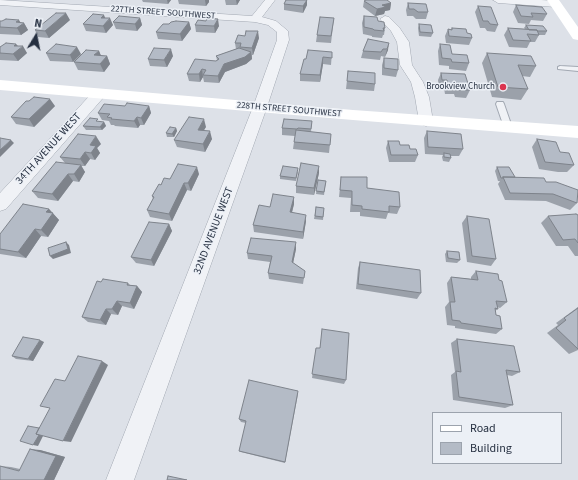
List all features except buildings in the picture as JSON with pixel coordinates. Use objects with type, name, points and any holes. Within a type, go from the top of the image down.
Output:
[{"type":"main road","points":[[554,2],[576,30]]},
{"type":"main road","name":"228TH STREET SOUTHWEST","points":[[0,85],[260,108],[578,132]]},
{"type":"street","points":[[255,19],[270,0]]},
{"type":"street","points":[[498,0],[554,2]]},
{"type":"street","name":"227TH STREET SOUTHWEST","points":[[0,2],[255,19]]},
{"type":"street","name":"32ND AVENUE WEST","points":[[120,480],[260,108],[283,40],[282,31],[272,23],[255,19]]},
{"type":"street","points":[[385,19],[396,29],[403,42],[406,65],[417,82],[422,97],[426,121]]},
{"type":"street","name":"34TH AVENUE WEST","points":[[0,204],[98,94]]},
{"type":"lane","points":[[560,68],[578,69]]},
{"type":"lane","points":[[500,104],[508,127]]},
{"type":"place","name":"Brookview Church","points":[[503,87]]}]
